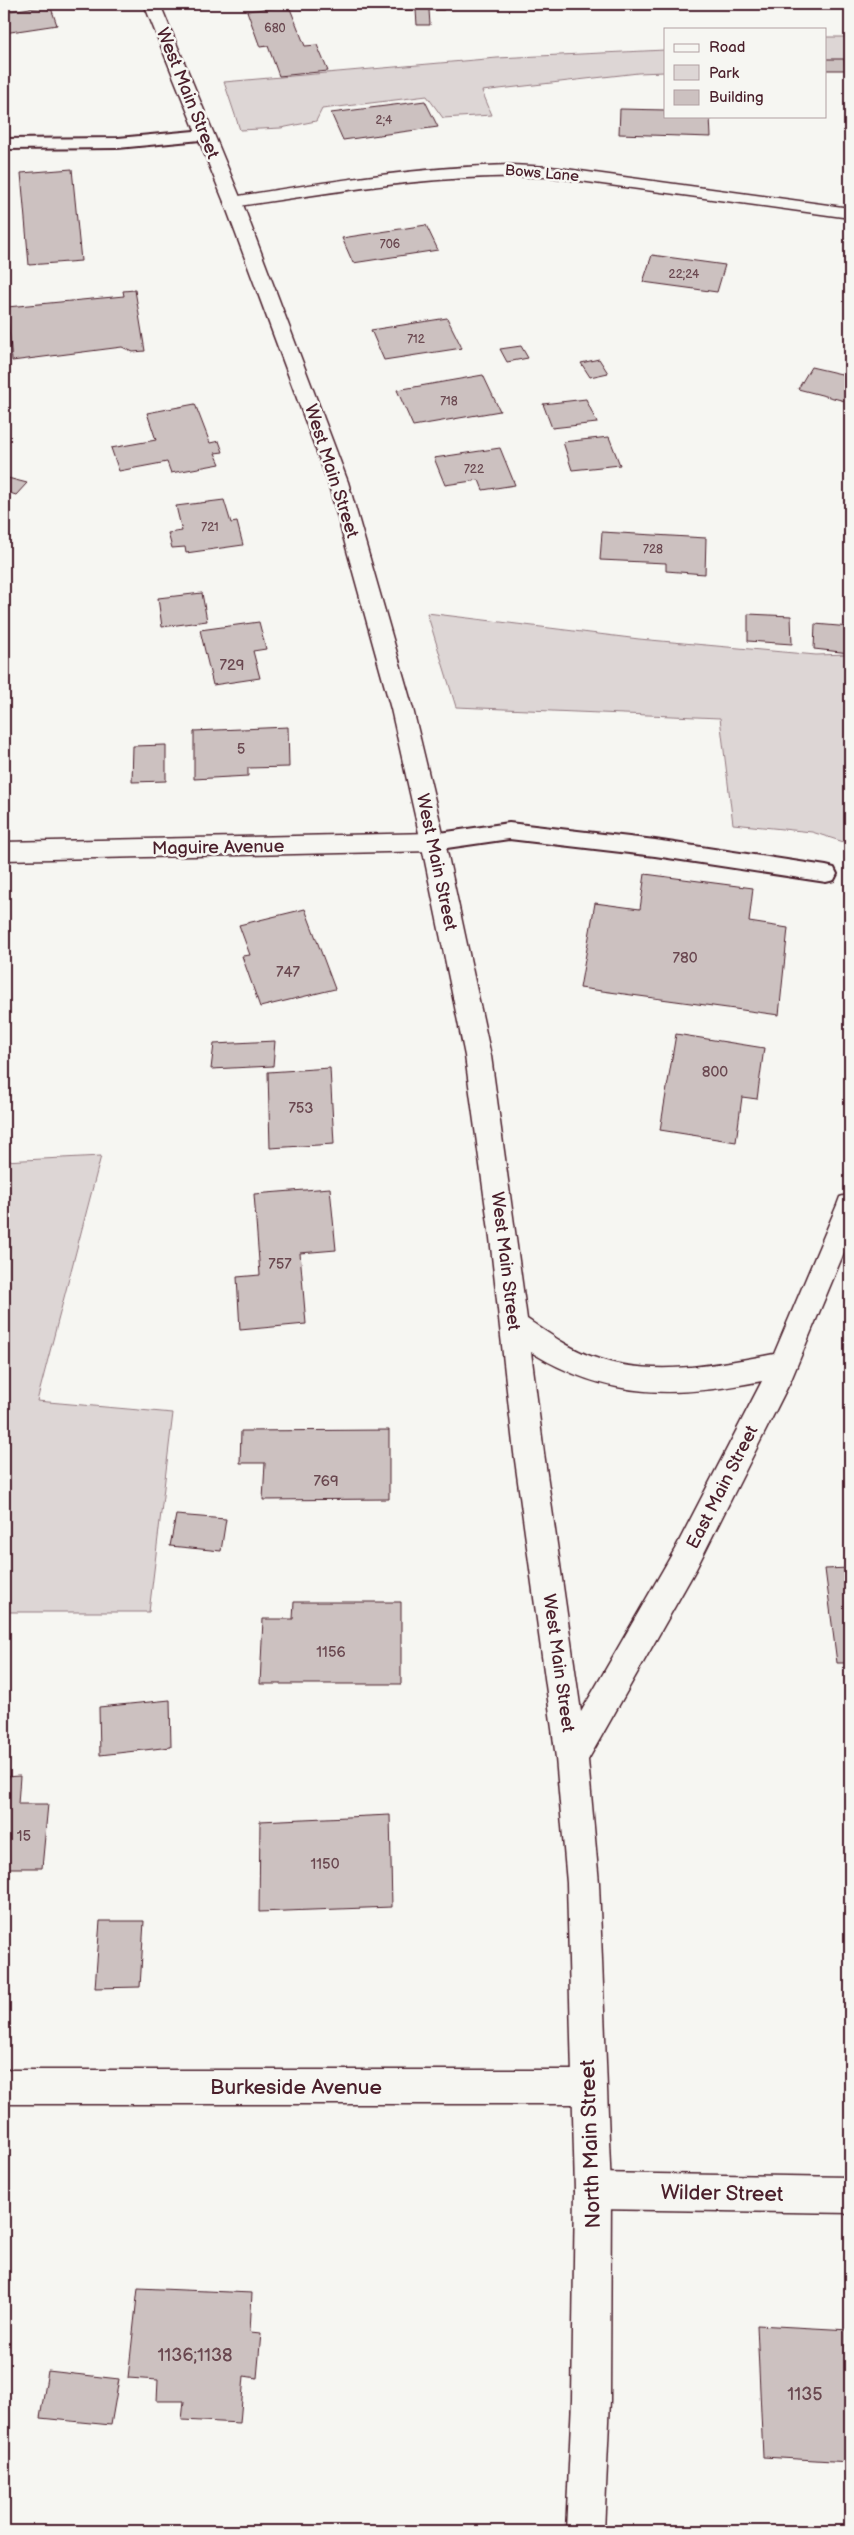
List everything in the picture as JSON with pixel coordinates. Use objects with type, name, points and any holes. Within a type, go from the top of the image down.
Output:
[{"type":"main road","name":"West Main Street","points":[[152,4],[233,202],[338,482],[402,710],[433,842],[478,1056],[515,1326],[529,1453],[572,1758]]},
{"type":"main road","name":"Bows Lane","points":[[233,202],[414,175],[458,170],[505,168],[551,172],[850,213]]},
{"type":"main road","name":"Maguire Avenue","points":[[4,851],[433,842]]},
{"type":"main road","name":"East Main Street","points":[[572,1758],[713,1508],[750,1436],[850,1205]]},
{"type":"main road","points":[[515,1326],[553,1351],[589,1368],[628,1376],[672,1381],[721,1376],[782,1365]]},
{"type":"main road","name":"North Main Street","points":[[572,1758],[583,1883],[588,2087],[593,2191],[591,2400],[586,2531]]},
{"type":"main road","name":"Burkeside Avenue","points":[[4,2087],[588,2087]]},
{"type":"main road","name":"Wilder Street","points":[[593,2191],[850,2195]]},
{"type":"lane","points":[[4,144],[118,143],[205,135]]},
{"type":"lane","points":[[433,842],[508,831],[655,848],[826,874]]},
{"type":"green space","points":[[826,37],[850,37],[850,69],[826,69]]},
{"type":"green space","points":[[664,50],[664,72],[638,73],[482,91],[492,115],[443,118],[427,96],[322,109],[316,121],[281,128],[240,130],[224,82],[497,58]]},
{"type":"green space","points":[[427,613],[639,639],[816,655],[850,654],[850,844],[812,832],[733,824],[720,718],[456,707]]},
{"type":"green space","points":[[101,1156],[37,1401],[173,1413],[149,1612],[4,1612],[4,1161]]},
{"type":"building","points":[[405,4],[444,4],[444,10],[429,10],[430,25],[417,25],[416,10],[405,10]]},
{"type":"building","points":[[50,5],[57,25],[4,33],[4,12]]},
{"type":"building","points":[[289,6],[305,46],[317,45],[328,71],[279,76],[268,46],[260,47],[247,11]]},
{"type":"building","points":[[826,59],[844,59],[846,70],[826,70]]},
{"type":"building","points":[[425,101],[438,127],[343,140],[331,113]]},
{"type":"building","points":[[620,109],[664,110],[664,118],[710,118],[711,137],[619,134]]},
{"type":"building","points":[[72,169],[81,261],[29,265],[21,173]]},
{"type":"building","points":[[426,225],[438,250],[353,263],[342,238]]},
{"type":"building","points":[[652,255],[725,265],[717,292],[643,282]]},
{"type":"building","points":[[135,290],[145,351],[133,352],[122,347],[12,361],[7,307],[124,296],[123,291]]},
{"type":"building","points":[[447,318],[462,348],[384,360],[371,330]]},
{"type":"building","points":[[521,346],[528,358],[507,362],[500,349]]},
{"type":"building","points":[[599,359],[608,373],[590,377],[581,363]]},
{"type":"building","points":[[811,367],[850,376],[849,402],[798,389]]},
{"type":"building","points":[[483,375],[500,411],[413,426],[397,390]]},
{"type":"building","points":[[586,399],[597,423],[552,428],[543,404]]},
{"type":"building","points":[[195,404],[210,443],[219,441],[223,452],[215,453],[220,464],[171,473],[167,462],[119,471],[111,448],[156,440],[147,413]]},
{"type":"building","points":[[609,437],[620,465],[572,470],[563,442]]},
{"type":"building","points":[[500,448],[515,485],[483,490],[479,480],[445,485],[434,458]]},
{"type":"building","points":[[4,477],[27,483],[16,495],[4,491]]},
{"type":"building","points":[[224,500],[231,523],[237,522],[243,545],[186,553],[185,547],[172,548],[168,533],[182,531],[176,506]]},
{"type":"building","points":[[602,532],[706,538],[705,574],[666,571],[666,563],[600,560]]},
{"type":"building","points":[[202,593],[207,621],[162,627],[158,598]]},
{"type":"building","points":[[748,614],[791,616],[792,644],[748,641]]},
{"type":"building","points":[[259,622],[266,649],[253,651],[260,678],[213,685],[200,630]]},
{"type":"building","points":[[815,624],[850,627],[850,653],[814,649]]},
{"type":"building","points":[[288,727],[289,767],[248,768],[248,776],[194,779],[194,731]]},
{"type":"building","points":[[166,745],[166,781],[132,782],[133,746]]},
{"type":"building","points":[[645,874],[753,888],[749,922],[788,928],[779,1015],[580,988],[595,903],[640,909]]},
{"type":"building","points":[[305,909],[335,989],[260,1007],[242,956],[250,955],[239,925]]},
{"type":"building","points":[[676,1034],[764,1048],[757,1099],[742,1097],[736,1142],[660,1130]]},
{"type":"building","points":[[275,1041],[273,1066],[211,1069],[214,1044]]},
{"type":"building","points":[[330,1068],[334,1144],[270,1148],[268,1072]]},
{"type":"building","points":[[330,1188],[336,1250],[300,1253],[306,1324],[240,1330],[237,1277],[260,1275],[254,1194]]},
{"type":"building","points":[[389,1430],[389,1499],[263,1500],[265,1463],[240,1463],[241,1431]]},
{"type":"building","points":[[176,1515],[226,1519],[221,1551],[170,1546]]},
{"type":"building","points":[[850,1568],[850,1663],[837,1663],[825,1569]]},
{"type":"building","points":[[294,1602],[401,1602],[401,1684],[260,1684],[263,1619],[293,1619]]},
{"type":"building","points":[[170,1700],[171,1747],[100,1755],[99,1707]]},
{"type":"building","points":[[20,1776],[18,1804],[48,1804],[42,1868],[4,1868],[4,1777]]},
{"type":"building","points":[[390,1815],[392,1907],[259,1912],[260,1821]]},
{"type":"building","points":[[847,1903],[850,1903],[850,1978]]},
{"type":"building","points":[[100,1921],[144,1921],[140,1987],[95,1988]]},
{"type":"building","points":[[138,2288],[252,2293],[250,2332],[261,2333],[257,2378],[244,2376],[240,2423],[182,2420],[184,2401],[157,2401],[158,2380],[128,2378]]},
{"type":"building","points":[[757,2325],[850,2330],[850,2462],[763,2457]]},
{"type":"building","points":[[48,2371],[119,2379],[111,2425],[40,2418]]}]
